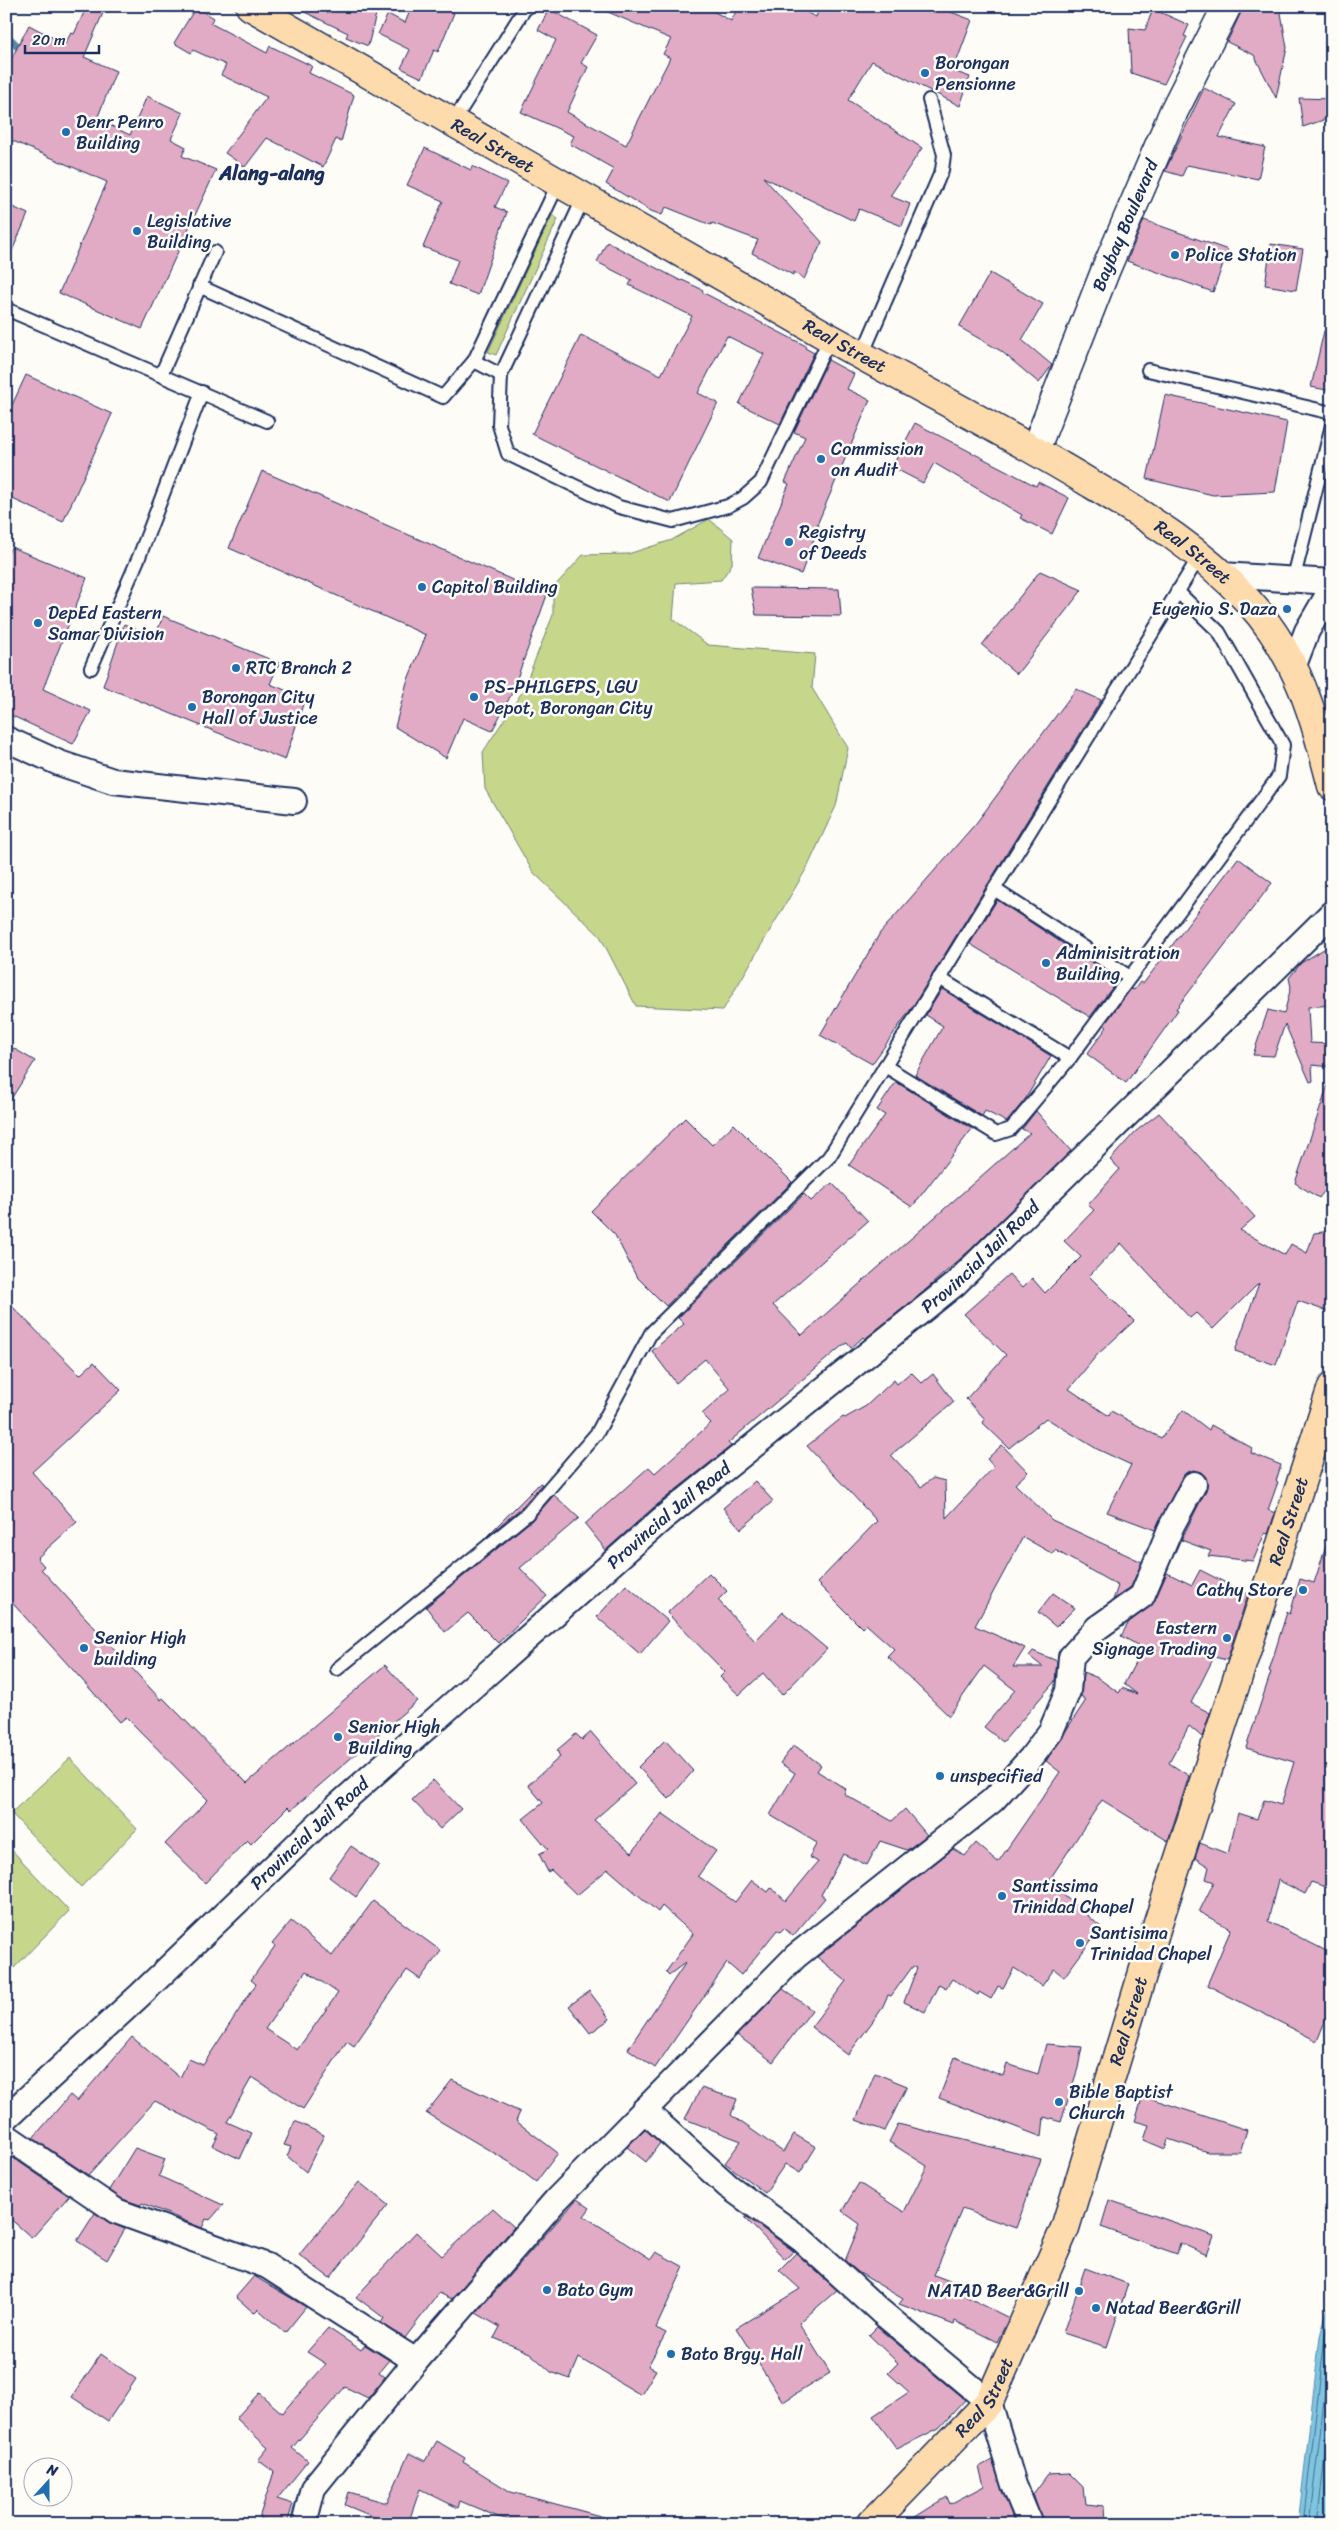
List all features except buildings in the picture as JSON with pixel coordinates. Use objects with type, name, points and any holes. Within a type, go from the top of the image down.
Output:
[{"type":"main road","name":"Real Street","points":[[250,6],[830,338],[1035,450],[1151,520],[1200,554],[1266,622],[1294,665],[1313,714],[1332,786]]},
{"type":"main road","name":"Real Street","points":[[871,2524],[989,2402],[1065,2228],[1161,1913],[1332,1387]]},
{"type":"street","name":"Baybay Boulevard","points":[[1035,450],[1106,269],[1174,111],[1227,6]]},
{"type":"street","points":[[1222,575],[1332,582]]},
{"type":"street","points":[[1294,665],[1307,631],[1332,588]]},
{"type":"street","points":[[6,739],[59,763],[113,781],[294,801]]},
{"type":"street","name":"Provincial Jail Road","points":[[6,2118],[139,1996],[333,1810],[662,1519],[955,1284],[1332,912]]},
{"type":"street","points":[[304,2524],[313,2488],[416,2361],[556,2200],[796,1956],[993,1800],[1031,1758],[1051,1731],[1068,1691],[1071,1657],[1097,1628],[1142,1596],[1172,1525],[1194,1484]]},
{"type":"street","points":[[644,2110],[728,2186],[801,2239],[880,2311],[989,2402],[1014,2485],[1030,2524]]},
{"type":"street","points":[[6,2136],[116,2211],[267,2266],[416,2361]]},
{"type":"lane","points":[[453,122],[524,10],[529,6]]},
{"type":"lane","points":[[862,355],[942,170],[944,155],[930,100]]},
{"type":"lane","points":[[199,286],[443,397],[474,361],[558,184]]},
{"type":"lane","points":[[584,197],[501,375],[499,425],[508,454],[619,507],[673,521],[728,506],[743,498],[761,482],[830,338]]},
{"type":"lane","points":[[161,375],[214,252]]},
{"type":"lane","points":[[6,309],[267,421]]},
{"type":"lane","points":[[474,361],[501,375]]},
{"type":"lane","points":[[1148,370],[1332,413]]},
{"type":"lane","points":[[91,668],[139,558],[202,392]]},
{"type":"lane","points":[[1293,580],[1332,425]]},
{"type":"lane","points":[[336,1669],[527,1514],[597,1433],[651,1333],[829,1157],[1200,554]]},
{"type":"lane","points":[[885,1066],[996,1134],[1011,1128],[1070,1058],[1278,776],[1283,745],[1219,632],[1177,591]]},
{"type":"lane","points":[[994,889],[1130,977]]},
{"type":"lane","points":[[939,978],[1070,1058]]},
{"type":"green space","points":[[552,215],[558,219],[496,355],[488,352]]},
{"type":"green space","points":[[709,519],[733,539],[732,564],[721,580],[676,583],[673,619],[708,645],[815,654],[812,688],[848,748],[836,806],[808,866],[723,1010],[636,1006],[600,936],[533,872],[485,789],[483,752],[522,692],[553,615],[553,588],[583,555],[628,554],[672,540]]},
{"type":"green space","points":[[70,1758],[137,1829],[81,1887],[11,1813]]},
{"type":"green space","points":[[6,1844],[69,1911],[13,1969],[6,1962]]},
{"type":"water","points":[[1332,2293],[1332,2524],[1298,2524],[1320,2336]]},
{"type":"waterway","points":[[6,35],[24,53]]},
{"type":"place","name":"Borongan Pensionne","points":[[925,73]]},
{"type":"place","name":"Denr Penro Building","points":[[66,132]]},
{"type":"place","name":"Legislative Building","points":[[137,231]]},
{"type":"place","name":"Police Station","points":[[1175,255]]},
{"type":"place","name":"Commission on Audit","points":[[821,459]]},
{"type":"place","name":"Registry of Deeds","points":[[789,542]]},
{"type":"place","name":"Capitol Building","points":[[422,587]]},
{"type":"place","name":"Eugenio S. Daza","points":[[1287,609]]},
{"type":"place","name":"DepEd Eastern Samar Division","points":[[38,623]]},
{"type":"place","name":"RTC Branch 2","points":[[236,668]]},
{"type":"place","name":"PS-PHILGEPS, LGU Depot, Borongan City","points":[[474,697]]},
{"type":"place","name":"Borongan City Hall of Justice","points":[[192,707]]},
{"type":"place","name":"Adminisitration Building","points":[[1046,963]]},
{"type":"place","name":"Cathy Store","points":[[1303,1590]]},
{"type":"place","name":"Eastern Signage Trading","points":[[1227,1638]]},
{"type":"place","name":"Senior High building","points":[[84,1648]]},
{"type":"place","name":"Senior High Building","points":[[338,1737]]},
{"type":"place","name":"unspecified","points":[[940,1776]]},
{"type":"place","name":"Santissima Trinidad Chapel","points":[[1002,1896]]},
{"type":"place","name":"Santisima Trinidad Chapel","points":[[1080,1943]]},
{"type":"place","name":"Bible Baptist Church","points":[[1059,2102]]},
{"type":"place","name":"Bato Gym","points":[[547,2290]]},
{"type":"place","name":"NATAD Beer&Grill","points":[[1079,2291]]},
{"type":"place","name":"Natad Beer&Grill","points":[[1096,2308]]},
{"type":"place","name":"Bato Brgy. Hall","points":[[671,2354]]},
{"type":"district","name":"Alang-alang","points":[[272,173]]}]
